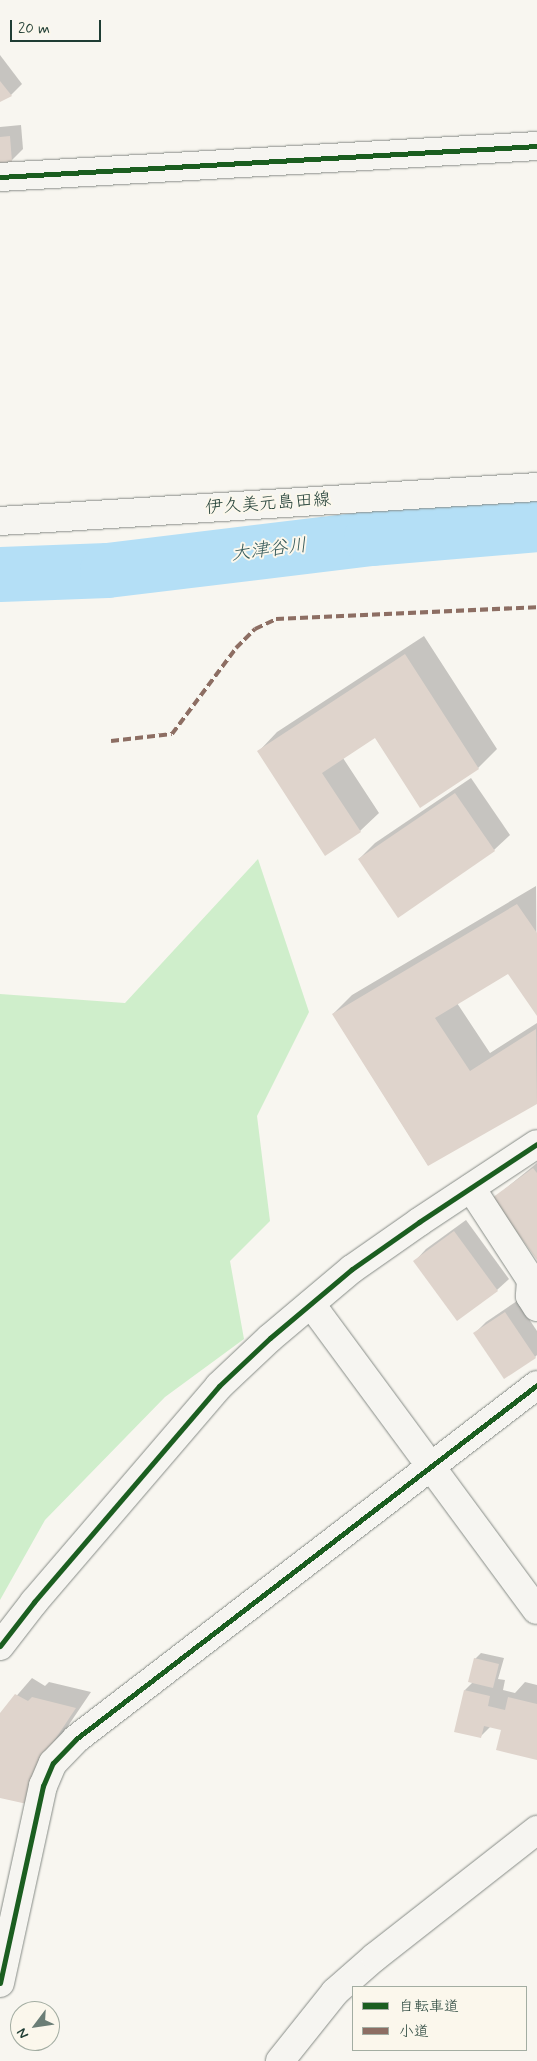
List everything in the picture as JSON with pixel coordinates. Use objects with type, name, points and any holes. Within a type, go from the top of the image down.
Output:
[{"type":"street","points":[[0,177],[537,146]]},
{"type":"street","name":"伊久美元島田線","points":[[0,520],[537,487]]},
{"type":"street","points":[[0,1646],[34,1602],[219,1386],[270,1338],[352,1269],[537,1144]]},
{"type":"street","points":[[471,1188],[531,1280],[530,1296],[537,1307]]},
{"type":"street","points":[[311,1304],[537,1610]]},
{"type":"street","points":[[0,1983],[43,1786],[53,1763],[76,1739],[537,1385]]},
{"type":"street","points":[[280,2061],[335,1992],[375,1957],[537,1830]]},
{"type":"green space","points":[[258,859],[309,1012],[257,1116],[270,1221],[230,1261],[244,1339],[165,1397],[45,1520],[0,1600],[0,994],[125,1003]]},
{"type":"building","points":[[0,81],[12,96],[0,102]]},
{"type":"building","points":[[10,136],[12,162],[0,163],[0,137]]},
{"type":"building","points":[[405,654],[479,769],[420,808],[375,738],[322,773],[361,832],[325,856],[257,751]]},
{"type":"building","points":[[455,793],[495,851],[398,918],[358,859]]},
{"type":"building","points":[[517,904],[537,933],[537,1016],[508,974],[435,1018],[470,1071],[536,1029],[537,1104],[428,1166],[332,1014]]},
{"type":"building","points":[[533,1168],[537,1173],[537,1260],[492,1198]]},
{"type":"building","points":[[454,1231],[498,1291],[457,1321],[413,1261]]},
{"type":"building","points":[[505,1312],[536,1358],[504,1379],[473,1333]]},
{"type":"building","points":[[474,1658],[499,1664],[493,1688],[468,1682]]},
{"type":"building","points":[[464,1690],[490,1696],[488,1706],[505,1710],[508,1697],[537,1704],[537,1760],[496,1750],[501,1730],[484,1726],[481,1738],[454,1732]]},
{"type":"building","points":[[15,1694],[28,1701],[32,1697],[76,1708],[34,1771],[35,1777],[27,1804],[0,1798],[0,1713]]},
{"type":"waterway","name":"大津谷川","points":[[0,574],[107,570],[371,538],[537,524]]},
{"type":"marked path","points":[[111,741],[172,734],[236,648],[255,629],[276,619],[537,607]]},
{"type":"cycle path","points":[[0,177],[537,146]]},
{"type":"cycle path","points":[[0,1646],[34,1602],[219,1386],[270,1338],[352,1269],[537,1144]]},
{"type":"cycle path","points":[[0,1983],[43,1786],[53,1763],[76,1739],[537,1385]]}]
